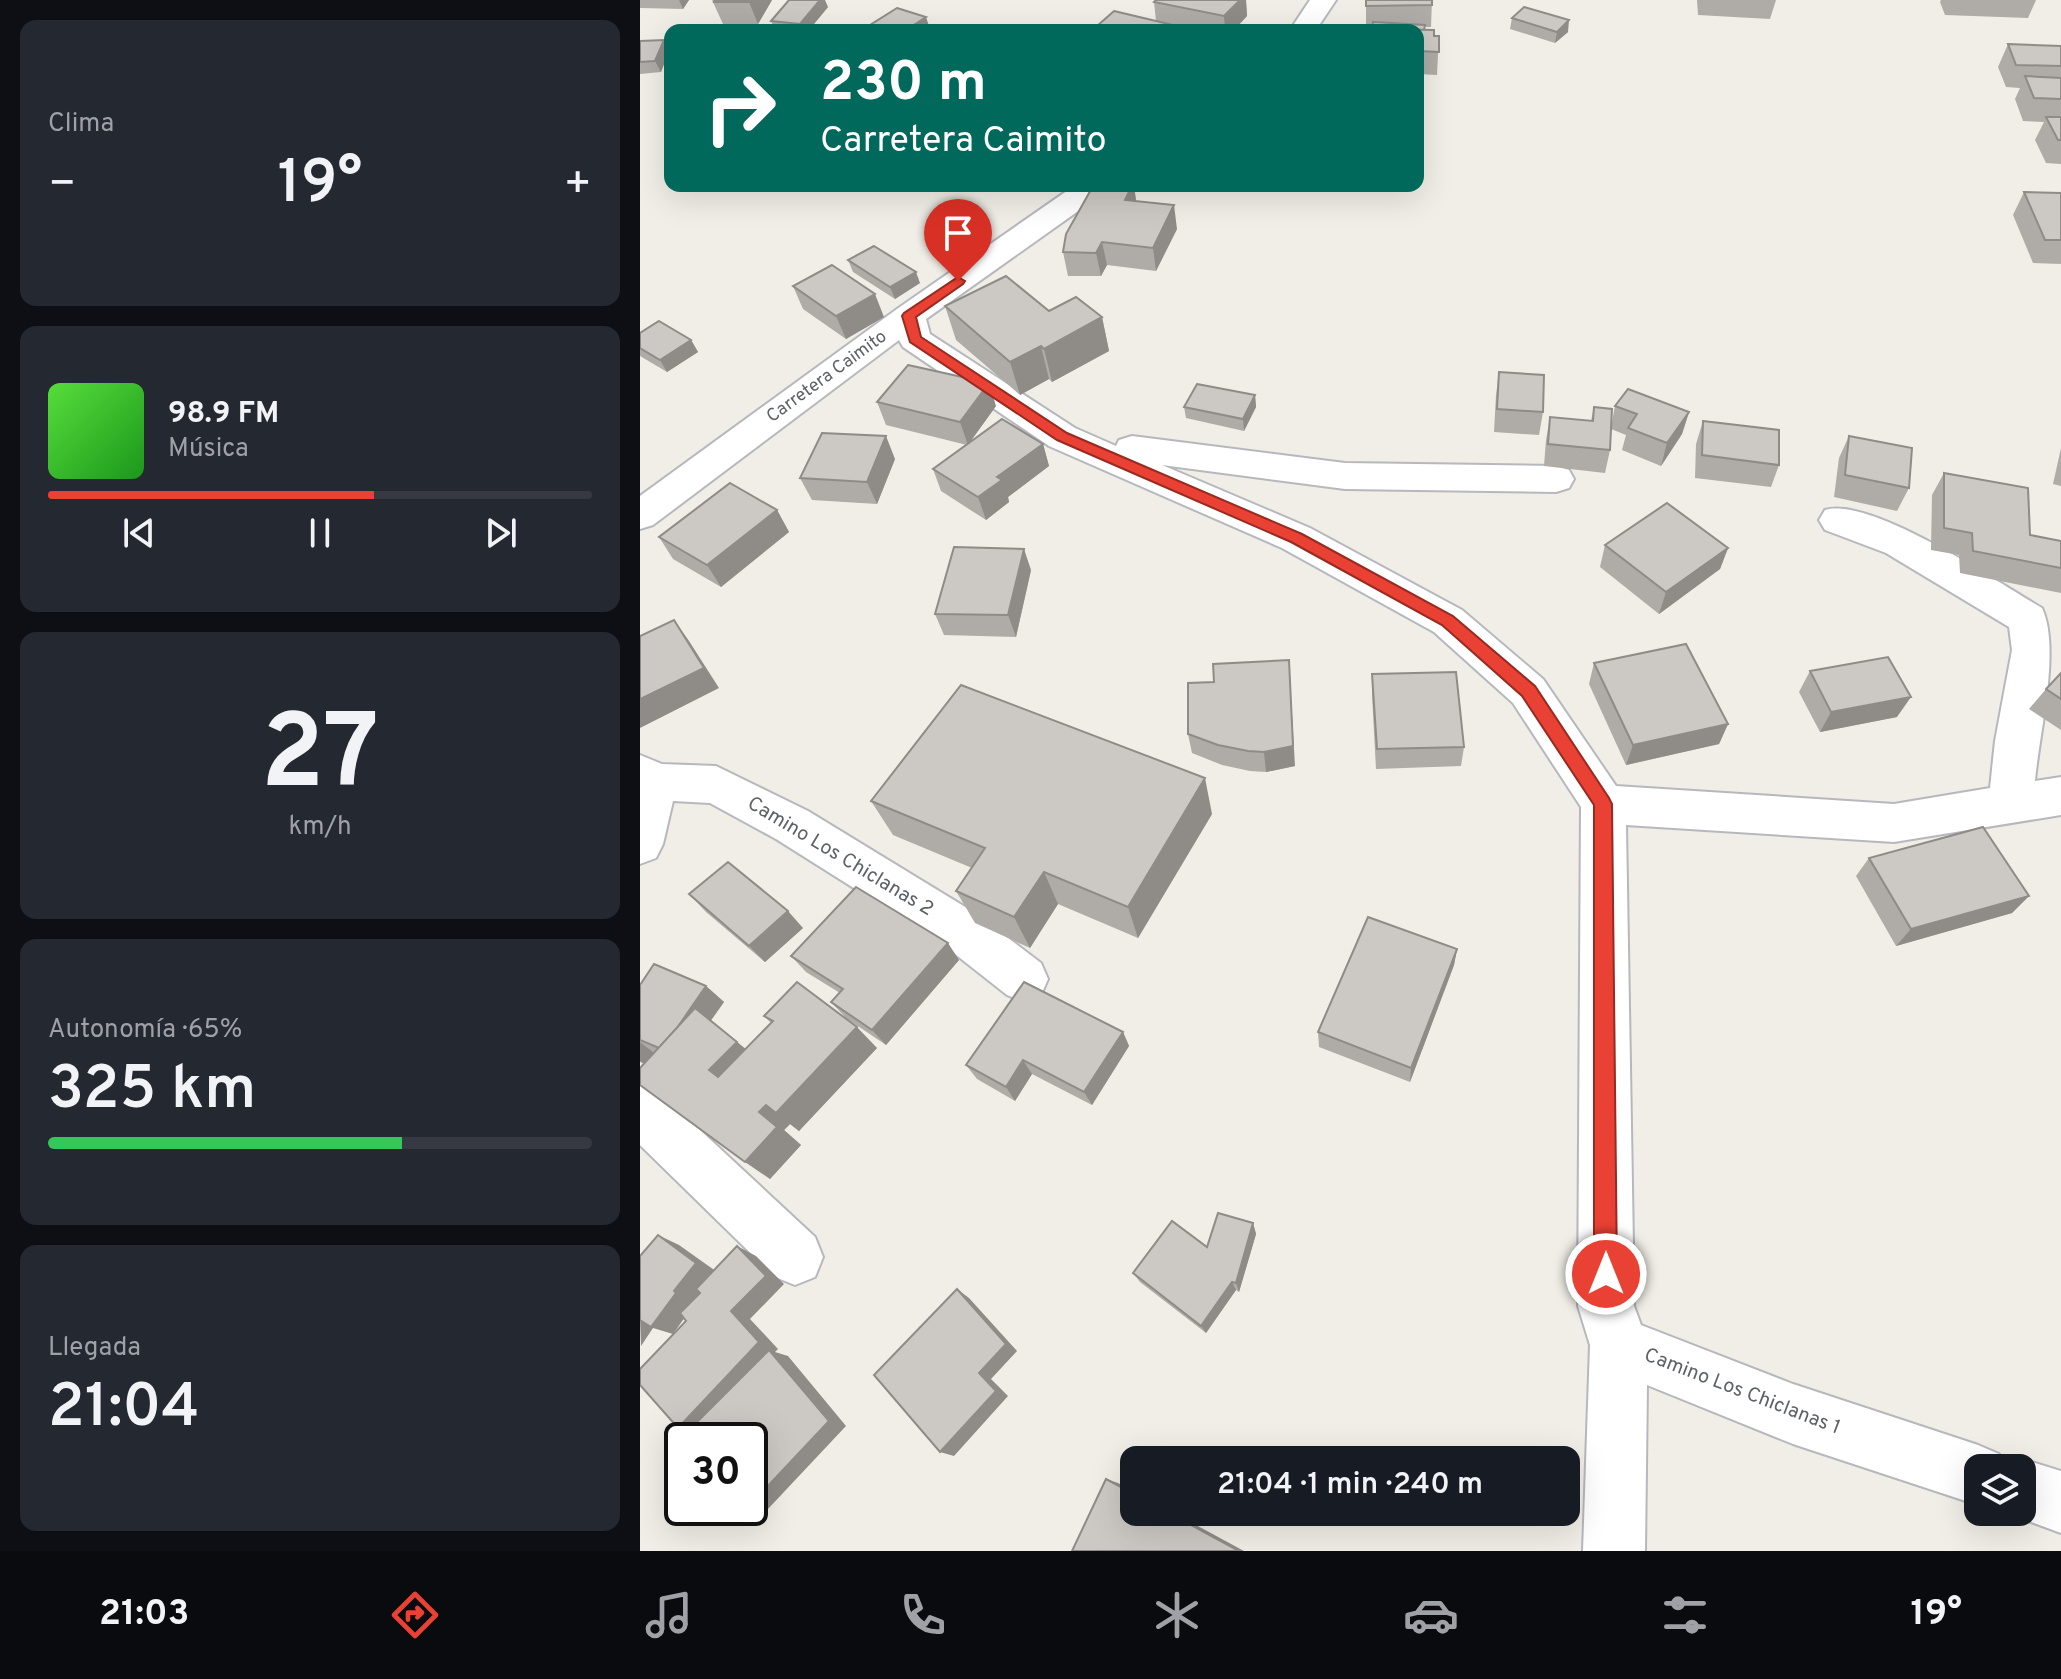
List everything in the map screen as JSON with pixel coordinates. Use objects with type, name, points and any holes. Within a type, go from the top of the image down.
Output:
[{"type":"street","points":[[1307,24],[1323,0]]},
{"type":"street","name":"Carretera Caimito","points":[[640,515],[909,316],[1085,192]]},
{"type":"street","points":[[909,316],[915,339],[1062,437],[1296,538],[1448,621],[1528,691],[1603,804],[1894,823],[2061,796]]},
{"type":"street","points":[[1062,437],[1180,457],[1345,476],[1556,479]]},
{"type":"street","points":[[1838,520],[1900,543],[2028,619],[2033,650],[2017,741],[2011,804]]},
{"type":"street","points":[[640,844],[648,777]]},
{"type":"street","name":"Camino Los Chiclanas 2","points":[[648,777],[716,785],[779,818],[958,928],[1024,979]]},
{"type":"street","name":"Camino Los Chiclanas 1","points":[[1603,804],[1606,1306],[1619,1345],[1793,1414],[1964,1470]]},
{"type":"street","points":[[640,1109],[795,1257]]},
{"type":"street","points":[[1614,1551],[1619,1345]]},
{"type":"street","points":[[2036,1494],[2061,1502]]},
{"type":"building","points":[[715,0],[750,0],[714,2]]},
{"type":"building","points":[[789,0],[820,0],[800,24],[771,21]]},
{"type":"building","points":[[1240,0],[1224,16],[1154,2]]},
{"type":"building","points":[[1366,0],[1432,0],[1432,5],[1366,6]]},
{"type":"building","points":[[1524,7],[1569,20],[1557,32],[1512,18]]},
{"type":"building","points":[[897,8],[926,17],[915,24],[872,24]]},
{"type":"building","points":[[1114,11],[1169,24],[1099,24]]},
{"type":"building","points":[[1424,30],[1434,30],[1434,36],[1439,36],[1439,52],[1424,51]]},
{"type":"building","points":[[664,40],[655,61],[640,62],[640,41]]},
{"type":"building","points":[[2008,44],[2061,46],[2061,66],[2016,65]]},
{"type":"building","points":[[2025,76],[2061,78],[2061,99],[2034,98]]},
{"type":"building","points":[[2046,117],[2061,117],[2061,140],[2058,140]]},
{"type":"building","points":[[1090,192],[1129,192],[1125,200],[1174,205],[1153,248],[1102,242],[1096,253],[1063,252],[1066,234]]},
{"type":"building","points":[[2024,192],[2061,193],[2061,240],[2045,240]]},
{"type":"building","points":[[874,246],[916,272],[890,287],[848,260]]},
{"type":"building","points":[[832,265],[875,294],[836,316],[793,286]]},
{"type":"building","points":[[1006,276],[1049,311],[1076,297],[1102,317],[1044,349],[1041,346],[1010,362],[945,306]]},
{"type":"building","points":[[659,321],[691,340],[660,360],[640,348],[640,333]]},
{"type":"building","points":[[908,365],[989,383],[960,422],[877,402]]},
{"type":"building","points":[[1499,372],[1544,375],[1543,412],[1497,409]]},
{"type":"building","points":[[1197,384],[1255,395],[1243,419],[1184,407]]},
{"type":"building","points":[[1628,389],[1689,412],[1667,443],[1628,428],[1637,414],[1615,406]]},
{"type":"building","points":[[1594,407],[1612,409],[1610,450],[1548,444],[1550,417],[1593,421]]},
{"type":"building","points":[[1002,419],[1043,444],[997,477],[1002,480],[978,497],[933,469]]},
{"type":"building","points":[[1703,421],[1779,430],[1779,465],[1702,455]]},
{"type":"building","points":[[822,433],[886,436],[867,482],[800,478]]},
{"type":"building","points":[[1849,436],[1912,448],[1909,488],[1845,475]]},
{"type":"building","points":[[1944,473],[2028,488],[2030,535],[2061,541],[2061,568],[1973,551],[1972,533],[1944,528]]},
{"type":"building","points":[[730,483],[777,510],[707,565],[659,537]]},
{"type":"building","points":[[1667,503],[1728,548],[1666,592],[1605,545]]},
{"type":"building","points":[[954,547],[1024,549],[1008,615],[935,614]]},
{"type":"building","points":[[674,620],[704,668],[640,699],[640,636]]},
{"type":"building","points":[[1686,644],[1728,724],[1633,745],[1594,663]]},
{"type":"building","points":[[1888,657],[1911,697],[1831,712],[1810,671]]},
{"type":"building","points":[[1289,660],[1293,746],[1264,752],[1248,751],[1218,745],[1188,734],[1188,683],[1214,682],[1213,664]]},
{"type":"building","points":[[1456,672],[1464,747],[1377,749],[1372,674]]},
{"type":"building","points":[[2061,673],[2061,699],[2046,689]]},
{"type":"building","points":[[961,685],[1205,778],[1128,907],[1044,872],[1014,917],[956,891],[985,848],[871,801]]},
{"type":"building","points":[[1983,827],[2029,896],[1911,929],[1869,858]]},
{"type":"building","points":[[728,862],[788,911],[749,946],[689,894]]},
{"type":"building","points":[[856,887],[948,943],[872,1030],[831,1002],[843,989],[791,956]]},
{"type":"building","points":[[1368,917],[1457,949],[1411,1068],[1318,1032]]},
{"type":"building","points":[[654,964],[706,986],[659,1048],[640,1040],[640,985]]},
{"type":"building","points":[[797,982],[857,1027],[776,1113],[766,1105],[759,1112],[777,1127],[745,1162],[640,1085],[640,1068],[695,1008],[737,1042],[709,1070],[718,1077],[773,1021],[764,1016]]},
{"type":"building","points":[[1024,982],[1123,1032],[1084,1092],[1023,1060],[1006,1087],[966,1065]]},
{"type":"building","points":[[1218,1213],[1253,1223],[1236,1283],[1232,1282],[1201,1326],[1133,1273],[1172,1221],[1207,1247]]},
{"type":"building","points":[[658,1235],[696,1263],[651,1327],[640,1320],[640,1256]]},
{"type":"building","points":[[737,1246],[766,1276],[731,1311],[759,1342],[684,1422],[673,1422],[640,1385],[640,1369],[686,1321],[680,1313],[700,1293],[696,1289]]},
{"type":"building","points":[[957,1289],[1006,1344],[979,1373],[996,1391],[940,1452],[874,1375]]},
{"type":"building","points":[[769,1350],[829,1421],[768,1486],[768,1422],[697,1422]]},
{"type":"building","points":[[1106,1479],[1120,1486],[1120,1526],[1193,1526],[1239,1551],[1072,1551]]},
{"type":"route","points":[[958,281],[909,316],[915,339],[1062,437],[1296,538],[1448,621],[1528,691],[1603,804],[1606,1274]]}]
